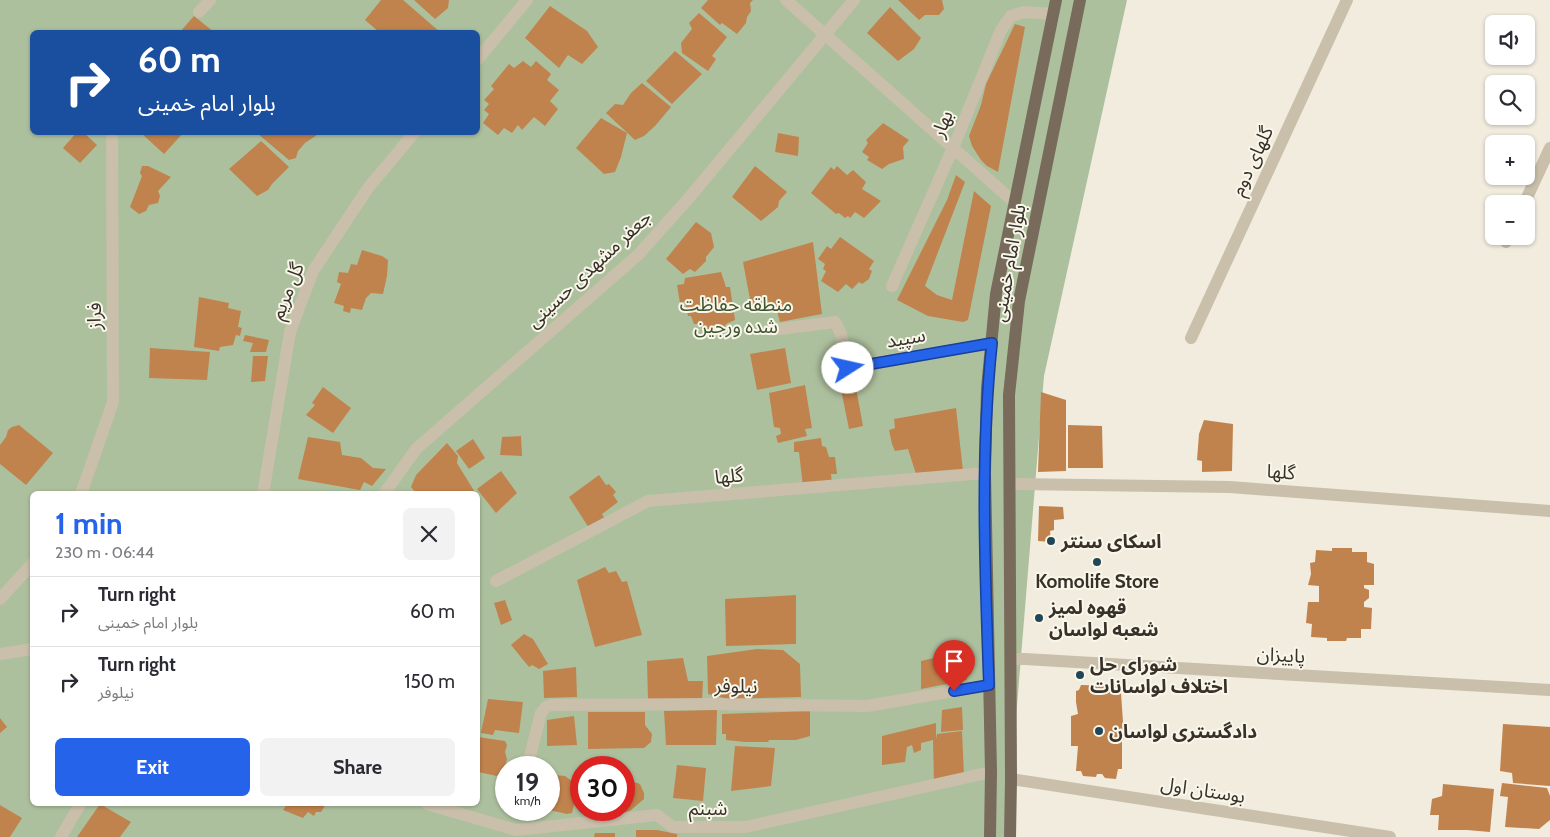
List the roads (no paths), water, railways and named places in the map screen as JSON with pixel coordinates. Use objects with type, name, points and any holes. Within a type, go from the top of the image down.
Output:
[{"type":"main road","name":"بلوار امام خمینی","points":[[990,837],[991,772],[985,473],[987,388],[996,294],[1056,0]]},
{"type":"main road","name":"بلوار امام خمینی","points":[[1010,837],[1009,395],[1019,300],[1080,0]]},
{"type":"street","points":[[199,12],[210,0]]},
{"type":"street","points":[[480,57],[528,0]]},
{"type":"street","points":[[786,0],[1014,202]]},
{"type":"street","name":"جعفر مشهدی حسینی","points":[[386,491],[416,449],[638,255],[688,199],[854,0]]},
{"type":"street","name":"گلهای دوم","points":[[1191,338],[1347,0]]},
{"type":"street","name":"بهار","points":[[892,286],[953,148],[1001,30],[1011,16],[1024,12],[1053,14]]},
{"type":"street","name":"فراز","points":[[83,491],[113,402],[112,135]]},
{"type":"street","name":"گل مریم","points":[[264,491],[290,332],[312,271],[368,188],[412,135]]},
{"type":"street","points":[[1528,195],[1550,148]]},
{"type":"street","name":"سپید","points":[[772,330],[835,322],[841,334],[848,368],[992,343]]},
{"type":"street","name":"گلها","points":[[496,581],[648,501],[985,473]]},
{"type":"street","name":"گلها","points":[[1010,484],[1230,487],[1550,510]]},
{"type":"street","points":[[0,599],[30,566]]},
{"type":"street","points":[[0,654],[30,649]]},
{"type":"street","name":"پاییزان","points":[[1010,659],[1550,690]]},
{"type":"street","name":"نیلوفر","points":[[530,756],[541,713],[550,705],[721,704],[867,706],[989,685]]},
{"type":"street","name":"شبنم","points":[[433,806],[516,833],[657,815],[673,827],[746,827],[991,772]]},
{"type":"street","name":"بوستان اول","points":[[1011,779],[1390,837]]},
{"type":"street","points":[[61,837],[79,806]]},
{"type":"place","name":"اسکای سنتر","points":[[1051,541]]},
{"type":"place","name":"Komolife Store","points":[[1097,562]]},
{"type":"place","name":"قهوه لمیز شعبه لواسان","points":[[1039,618]]},
{"type":"place","name":"شورای حل اختلاف لواسانات","points":[[1080,675]]},
{"type":"place","name":"دادگستری لواسان","points":[[1099,731]]},
{"type":"park label","name":"منطقه حفاظت شده ورجین","points":[[736,315]]}]
